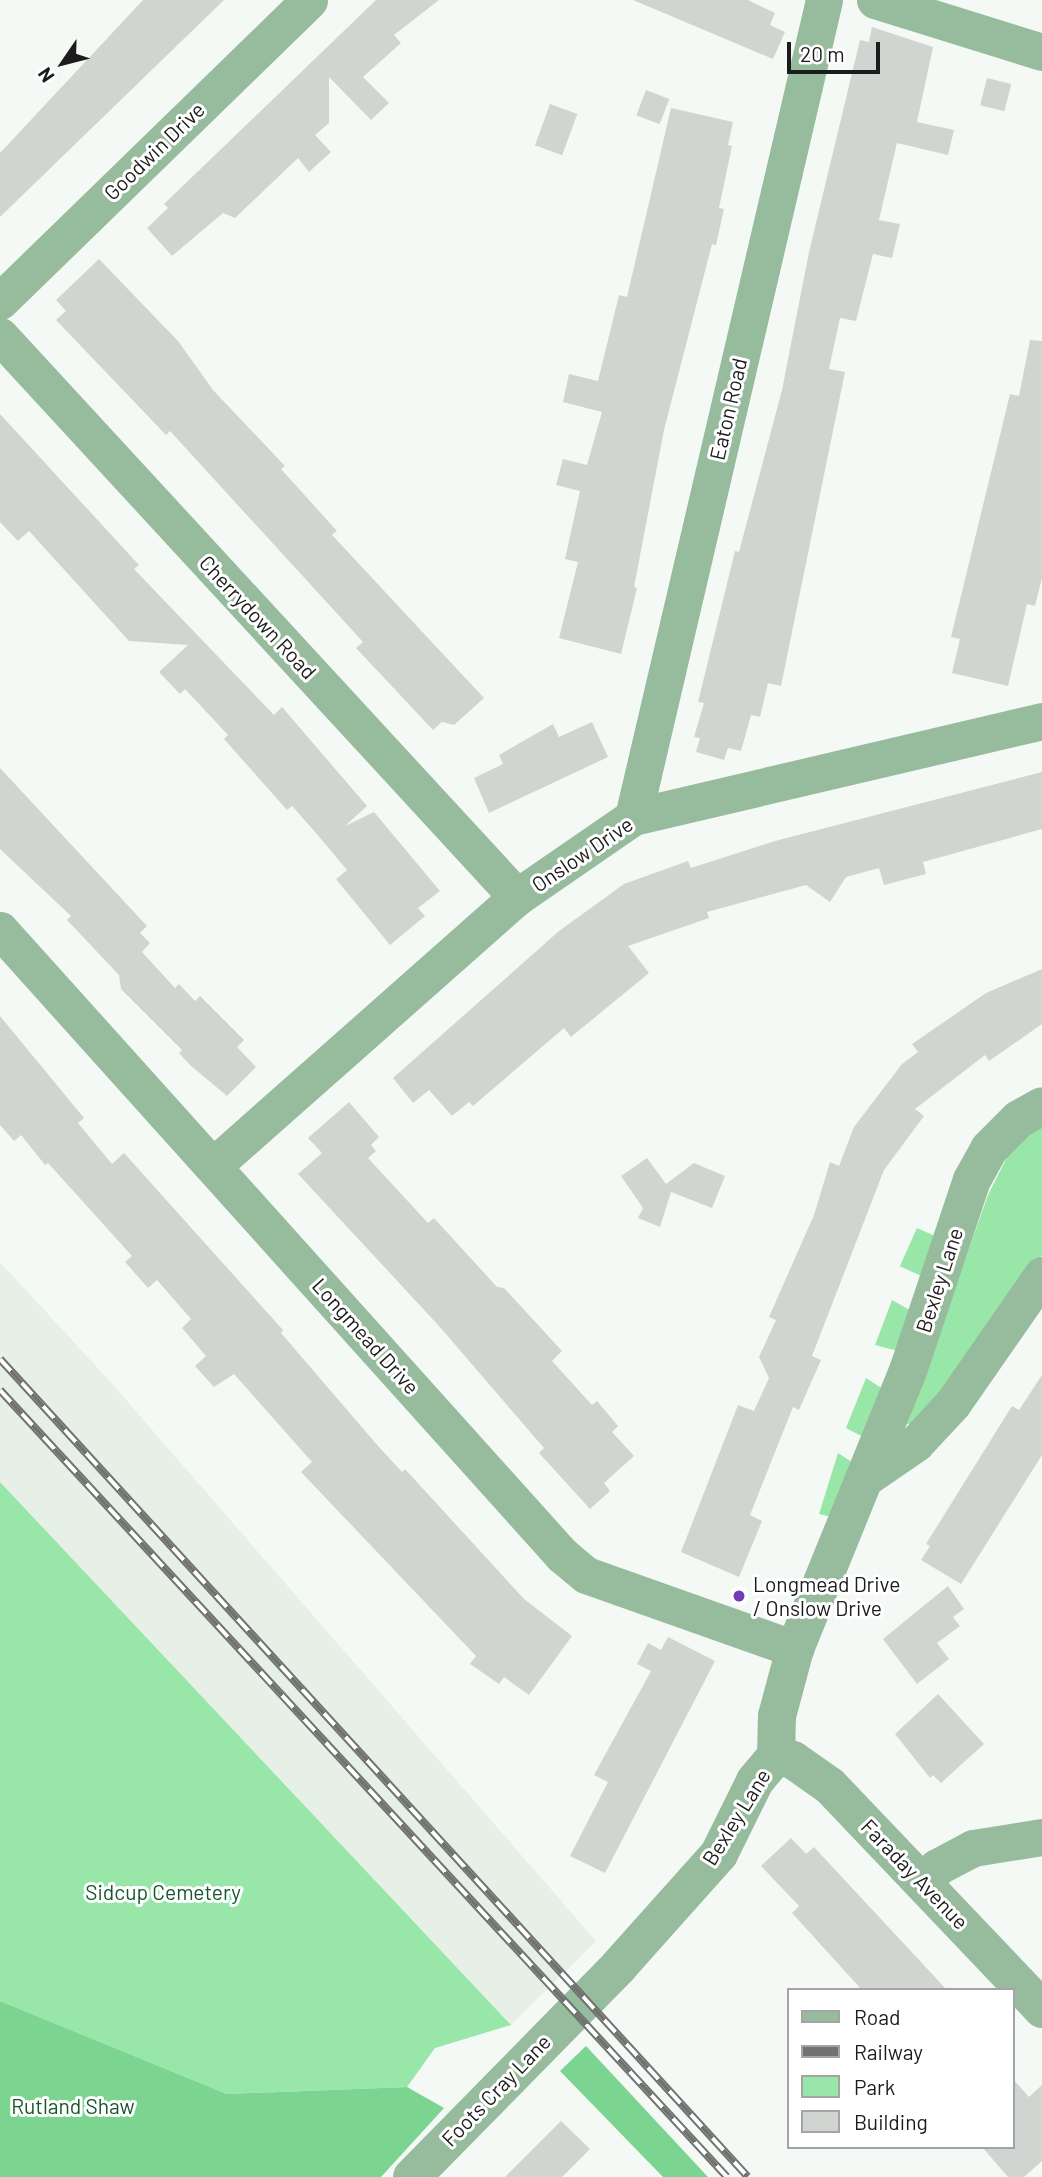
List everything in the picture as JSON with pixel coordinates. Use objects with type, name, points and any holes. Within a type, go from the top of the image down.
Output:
[{"type":"street","name":"Goodwin Drive","points":[[0,301],[309,0]]},
{"type":"street","name":"Eaton Road","points":[[633,817],[824,0]]},
{"type":"street","points":[[875,0],[1042,52]]},
{"type":"street","name":"Cherrydown Road","points":[[0,336],[517,897]]},
{"type":"street","name":"Onslow Drive","points":[[214,1165],[517,897],[633,817],[1042,721]]},
{"type":"street","name":"Longmead Drive","points":[[0,930],[562,1555],[586,1575],[795,1649]]},
{"type":"street","name":"Bexley Lane","points":[[581,2004],[619,1966],[719,1854],[755,1781],[776,1756],[777,1716],[795,1649],[868,1476],[924,1328],[972,1180],[989,1149],[1019,1119],[1042,1106]]},
{"type":"street","points":[[868,1476],[916,1443],[953,1403],[1042,1275]]},
{"type":"street","name":"Faraday Avenue","points":[[776,1756],[793,1760],[830,1786],[925,1882],[1042,2009]]},
{"type":"street","points":[[925,1882],[937,1867],[973,1849],[1042,1837]]},
{"type":"street","name":"Foots Cray Lane","points":[[412,2177],[581,2004]]},
{"type":"shaded area","points":[[0,1262],[107,1378],[596,1941],[511,2025],[0,1482]]},
{"type":"green space","points":[[1042,1121],[1042,1255],[920,1424],[907,1424],[988,1195],[1008,1155]]},
{"type":"green space","points":[[917,1228],[939,1238],[922,1276],[900,1266]]},
{"type":"green space","points":[[892,1300],[915,1313],[902,1352],[875,1345]]},
{"type":"green space","points":[[866,1378],[886,1391],[865,1438],[846,1428]]},
{"type":"green space","points":[[838,1453],[855,1464],[831,1517],[819,1514]]},
{"type":"green space","name":"Sidcup Cemetery","points":[[0,1482],[511,2025],[435,2048],[407,2087],[227,2094],[0,2001]]},
{"type":"green space","name":"Rutland Shaw","points":[[0,2001],[227,2094],[407,2087],[444,2108],[381,2177],[0,2177]]},
{"type":"green space","points":[[586,2046],[708,2177],[663,2177],[560,2071]]},
{"type":"building","points":[[143,0],[224,0],[0,217],[0,153]]},
{"type":"building","points":[[376,0],[439,0],[394,35],[401,43],[363,77],[389,103],[371,120],[329,77],[329,123],[315,135],[331,152],[309,172],[298,158],[235,218],[223,213],[172,256],[147,228],[168,208],[164,204]]},
{"type":"building","points":[[633,0],[748,0],[775,13],[770,25],[785,32],[773,59]]},
{"type":"building","points":[[872,27],[933,47],[917,122],[954,130],[948,155],[897,143],[879,220],[900,224],[892,258],[873,254],[856,321],[840,318],[829,369],[845,372],[781,686],[768,683],[760,717],[751,715],[741,751],[728,748],[724,760],[696,752],[700,738],[694,737],[704,703],[698,702],[735,551],[739,552],[782,390],[809,252],[860,40],[869,42]]},
{"type":"building","points":[[987,78],[1011,84],[1004,111],[980,105]]},
{"type":"building","points":[[646,90],[669,99],[660,124],[636,115]]},
{"type":"building","points":[[550,104],[577,114],[562,155],[535,145]]},
{"type":"building","points":[[671,108],[733,122],[728,145],[732,146],[719,208],[724,209],[716,245],[712,244],[664,430],[634,587],[637,588],[621,654],[559,638],[578,562],[565,559],[580,491],[556,485],[563,459],[587,465],[602,412],[563,402],[569,374],[598,381],[619,295],[627,297]]},
{"type":"building","points":[[99,259],[178,341],[213,390],[285,466],[281,469],[337,531],[332,535],[484,698],[454,725],[442,722],[433,730],[356,648],[363,642],[170,431],[166,435],[56,320],[66,311],[56,300]]},
{"type":"building","points":[[1030,340],[1042,341],[1042,578],[1035,606],[1027,604],[1008,686],[952,673],[960,639],[951,637],[1010,394],[1019,396]]},
{"type":"building","points":[[0,414],[139,565],[134,569],[274,715],[282,707],[367,806],[345,826],[374,812],[440,891],[418,908],[425,916],[390,945],[336,879],[347,870],[316,833],[292,806],[287,810],[224,739],[228,735],[185,689],[180,694],[159,672],[188,645],[129,641],[29,531],[18,541],[0,522]]},
{"type":"building","points":[[592,722],[608,757],[489,813],[474,778],[503,764],[499,755],[553,724],[559,737]]},
{"type":"building","points":[[0,768],[147,926],[140,933],[150,943],[142,952],[175,988],[179,984],[195,1001],[200,996],[244,1040],[237,1047],[256,1067],[227,1096],[190,1065],[179,1053],[182,1050],[121,989],[119,975],[67,920],[71,916],[0,849]]},
{"type":"building","points":[[1042,772],[1042,829],[923,862],[926,874],[884,885],[879,868],[846,877],[830,902],[806,885],[707,912],[709,918],[628,946],[649,973],[571,1037],[564,1028],[473,1106],[469,1102],[452,1116],[429,1090],[413,1103],[393,1078],[559,931],[624,884],[688,861],[691,868],[775,841]]},
{"type":"building","points":[[1042,969],[1042,1024],[989,1061],[985,1055],[915,1109],[924,1116],[884,1170],[812,1356],[821,1360],[799,1410],[793,1407],[750,1515],[762,1521],[739,1577],[681,1552],[738,1405],[754,1411],[769,1378],[759,1357],[776,1320],[769,1317],[814,1215],[830,1162],[839,1166],[854,1127],[902,1064],[918,1052],[912,1044],[986,993]]},
{"type":"building","points":[[0,1016],[84,1118],[78,1123],[112,1164],[124,1153],[283,1330],[281,1333],[402,1472],[405,1469],[524,1599],[572,1636],[529,1695],[504,1677],[499,1684],[470,1664],[476,1656],[301,1472],[312,1462],[234,1374],[214,1387],[195,1366],[206,1356],[182,1328],[191,1319],[157,1280],[148,1288],[125,1262],[132,1256],[48,1163],[45,1165],[21,1135],[14,1141],[0,1125]]},
{"type":"building","points":[[349,1102],[379,1137],[371,1145],[376,1151],[368,1158],[428,1223],[434,1218],[497,1287],[504,1288],[562,1351],[552,1361],[592,1405],[597,1401],[618,1426],[612,1432],[634,1456],[604,1483],[610,1491],[590,1509],[539,1453],[544,1448],[439,1326],[298,1174],[322,1153],[308,1138]]},
{"type":"building","points":[[647,1158],[666,1184],[694,1163],[725,1176],[712,1208],[671,1192],[660,1227],[638,1218],[643,1208],[621,1176]]},
{"type":"building","points":[[1042,1375],[1042,1455],[961,1584],[921,1560],[930,1546],[926,1544],[1012,1406],[1019,1410]]},
{"type":"building","points":[[948,1586],[964,1609],[953,1617],[960,1626],[937,1643],[949,1659],[917,1684],[883,1639]]},
{"type":"building","points":[[668,1637],[715,1661],[605,1873],[570,1856],[608,1782],[594,1775],[651,1671],[637,1664],[648,1643],[661,1650]]},
{"type":"building","points":[[938,1694],[984,1744],[941,1783],[933,1775],[930,1778],[895,1734]]},
{"type":"building","points":[[791,1838],[806,1854],[814,1847],[945,1988],[860,1988],[792,1913],[799,1906],[761,1866]]},
{"type":"building","points":[[1014,2080],[1029,2097],[1042,2085],[1042,2161],[1024,2177],[1008,2177],[984,2149],[1014,2149]]},
{"type":"building","points":[[561,2121],[590,2149],[562,2177],[505,2177]]},
{"type":"railway","points":[[0,1359],[748,2177]]},
{"type":"railway","points":[[0,1390],[727,2177]]},
{"type":"place","name":"Longmead Drive / Onslow Drive","points":[[739,1596]]}]
